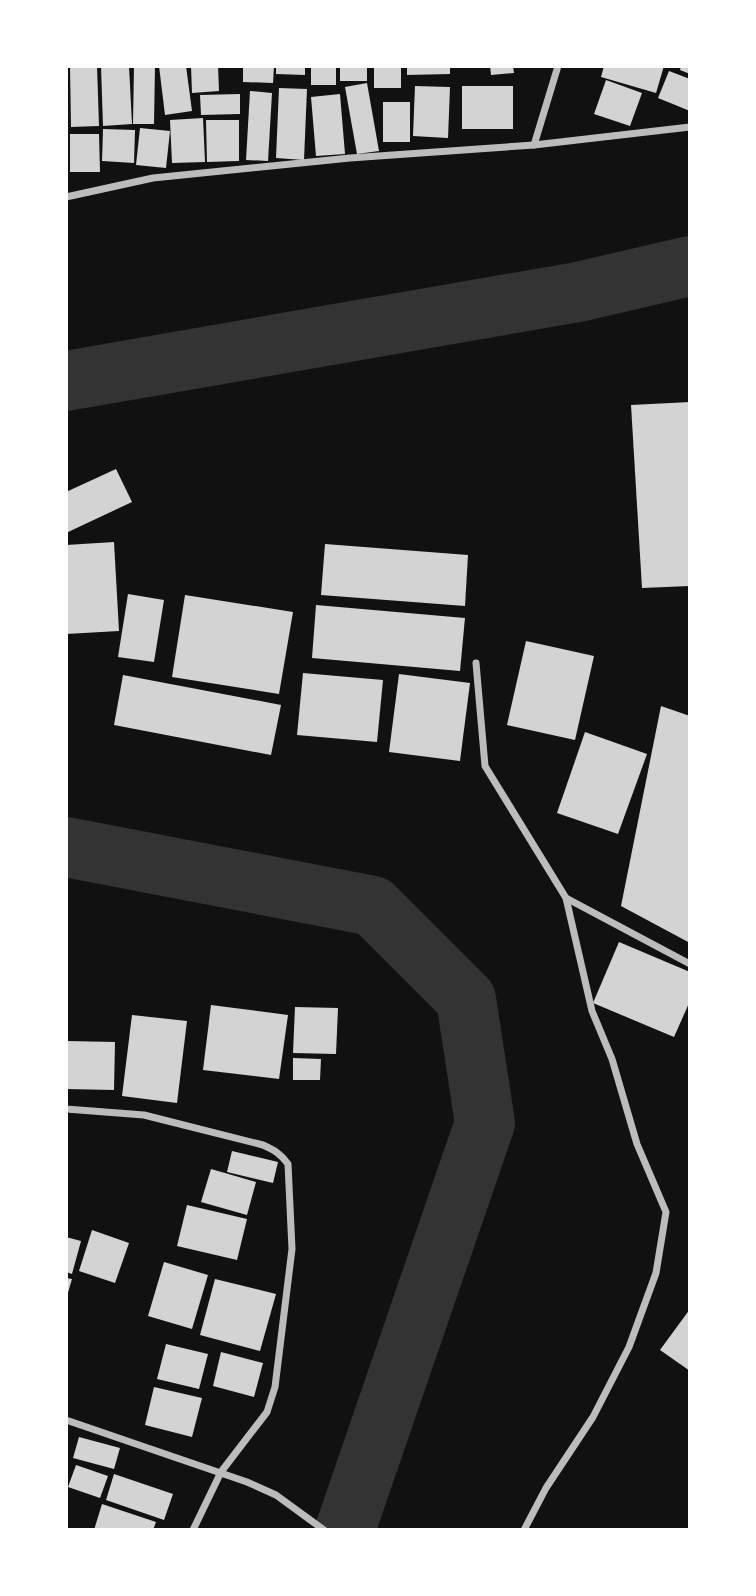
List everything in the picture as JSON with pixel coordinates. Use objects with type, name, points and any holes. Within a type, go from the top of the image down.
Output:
[{"type":"street","points":[[534,145],[558,66]]},
{"type":"street","points":[[66,197],[153,177],[350,158],[534,145],[690,127]]},
{"type":"street","points":[[476,663],[485,766],[566,898],[592,1011],[612,1059],[637,1144],[666,1212],[656,1273],[629,1347],[593,1417],[546,1488],[524,1530]]},
{"type":"street","points":[[566,898],[690,964]]},
{"type":"street","points":[[66,1110],[144,1115],[263,1145],[274,1150],[288,1164],[292,1249],[275,1387],[267,1412],[222,1472],[193,1530]]},
{"type":"street","points":[[66,1420],[222,1472],[276,1495],[321,1527]]},
{"type":"building","points":[[70,66],[97,66],[99,126],[71,127]]},
{"type":"building","points":[[101,66],[129,66],[132,124],[103,126]]},
{"type":"building","points":[[134,66],[155,66],[154,124],[133,124]]},
{"type":"building","points":[[159,66],[186,66],[192,111],[165,115]]},
{"type":"building","points":[[191,66],[218,66],[219,91],[192,93]]},
{"type":"building","points":[[243,66],[274,66],[273,83],[243,82]]},
{"type":"building","points":[[276,66],[305,66],[305,75],[276,74]]},
{"type":"building","points":[[311,66],[336,66],[336,85],[311,85]]},
{"type":"building","points":[[340,66],[367,66],[367,81],[340,81]]},
{"type":"building","points":[[374,66],[401,66],[401,88],[374,88]]},
{"type":"building","points":[[407,66],[450,66],[450,74],[407,75]]},
{"type":"building","points":[[490,66],[513,66],[514,73],[491,75]]},
{"type":"building","points":[[604,66],[664,66],[656,93],[601,77]]},
{"type":"building","points":[[681,66],[690,66],[690,74],[680,70]]},
{"type":"building","points":[[669,71],[690,79],[690,111],[658,98]]},
{"type":"building","points":[[606,80],[642,93],[630,126],[594,114]]},
{"type":"building","points":[[367,83],[379,151],[357,154],[345,87]]},
{"type":"building","points":[[415,86],[450,87],[448,138],[413,136]]},
{"type":"building","points":[[462,86],[513,86],[513,129],[462,129]]},
{"type":"building","points":[[279,88],[307,89],[304,160],[276,158]]},
{"type":"building","points":[[250,91],[272,93],[268,161],[246,160]]},
{"type":"building","points":[[240,94],[240,114],[201,115],[200,95]]},
{"type":"building","points":[[340,94],[345,154],[316,156],[311,97]]},
{"type":"building","points":[[383,102],[410,102],[410,142],[383,142]]},
{"type":"building","points":[[203,118],[205,162],[172,163],[170,120]]},
{"type":"building","points":[[206,120],[239,120],[239,161],[207,162]]},
{"type":"building","points":[[140,128],[170,131],[166,168],[136,165]]},
{"type":"building","points":[[103,129],[135,130],[134,163],[102,161]]},
{"type":"building","points":[[70,134],[99,134],[100,172],[70,172]]},
{"type":"building","points":[[690,402],[690,586],[642,588],[631,405]]},
{"type":"building","points":[[116,469],[132,502],[66,533],[66,492]]},
{"type":"building","points":[[114,542],[119,631],[66,634],[66,545]]},
{"type":"building","points":[[325,544],[468,555],[465,606],[321,595]]},
{"type":"building","points":[[128,594],[164,600],[154,662],[118,657]]},
{"type":"building","points":[[185,595],[293,612],[279,694],[172,677]]},
{"type":"building","points":[[316,605],[465,618],[460,671],[312,658]]},
{"type":"building","points":[[526,641],[594,656],[575,740],[507,725]]},
{"type":"building","points":[[303,673],[383,680],[377,742],[297,735]]},
{"type":"building","points":[[399,674],[470,683],[460,761],[389,752]]},
{"type":"building","points":[[123,675],[281,705],[271,755],[114,725]]},
{"type":"building","points":[[661,706],[690,716],[690,943],[621,906]]},
{"type":"building","points":[[585,732],[647,754],[618,834],[557,813]]},
{"type":"building","points":[[619,942],[690,972],[690,1001],[674,1037],[593,1003]]},
{"type":"building","points":[[211,1005],[288,1015],[279,1079],[203,1070]]},
{"type":"building","points":[[295,1007],[338,1008],[336,1054],[293,1053]]},
{"type":"building","points":[[132,1015],[187,1021],[177,1103],[122,1096]]},
{"type":"building","points":[[67,1041],[115,1042],[114,1090],[66,1089]]},
{"type":"building","points":[[293,1058],[321,1059],[320,1080],[293,1080]]},
{"type":"building","points":[[232,1151],[278,1162],[273,1183],[227,1172]]},
{"type":"building","points":[[211,1169],[256,1182],[247,1215],[201,1202]]},
{"type":"building","points":[[187,1205],[247,1219],[237,1260],[177,1246]]},
{"type":"building","points":[[92,1230],[129,1243],[115,1283],[79,1271]]},
{"type":"building","points":[[66,1237],[81,1241],[72,1274],[66,1272]]},
{"type":"building","points":[[164,1262],[208,1275],[192,1329],[148,1316]]},
{"type":"building","points":[[66,1278],[72,1279],[67,1296],[66,1296]]},
{"type":"building","points":[[215,1279],[276,1294],[260,1351],[200,1335]]},
{"type":"building","points":[[690,1309],[690,1371],[660,1350]]},
{"type":"building","points":[[166,1344],[208,1354],[199,1389],[157,1379]]},
{"type":"building","points":[[221,1352],[263,1363],[254,1397],[213,1386]]},
{"type":"building","points":[[154,1387],[202,1398],[192,1437],[145,1425]]},
{"type":"building","points":[[79,1437],[120,1448],[114,1469],[73,1458]]},
{"type":"building","points":[[76,1465],[108,1476],[100,1498],[68,1487]]},
{"type":"building","points":[[114,1474],[173,1494],[164,1520],[106,1500]]},
{"type":"building","points":[[102,1504],[156,1522],[153,1530],[94,1530]]},
{"type":"waterway","points":[[66,381],[578,292],[690,266]]},
{"type":"waterway","points":[[66,847],[373,906],[466,999],[485,1123],[345,1530]]}]
